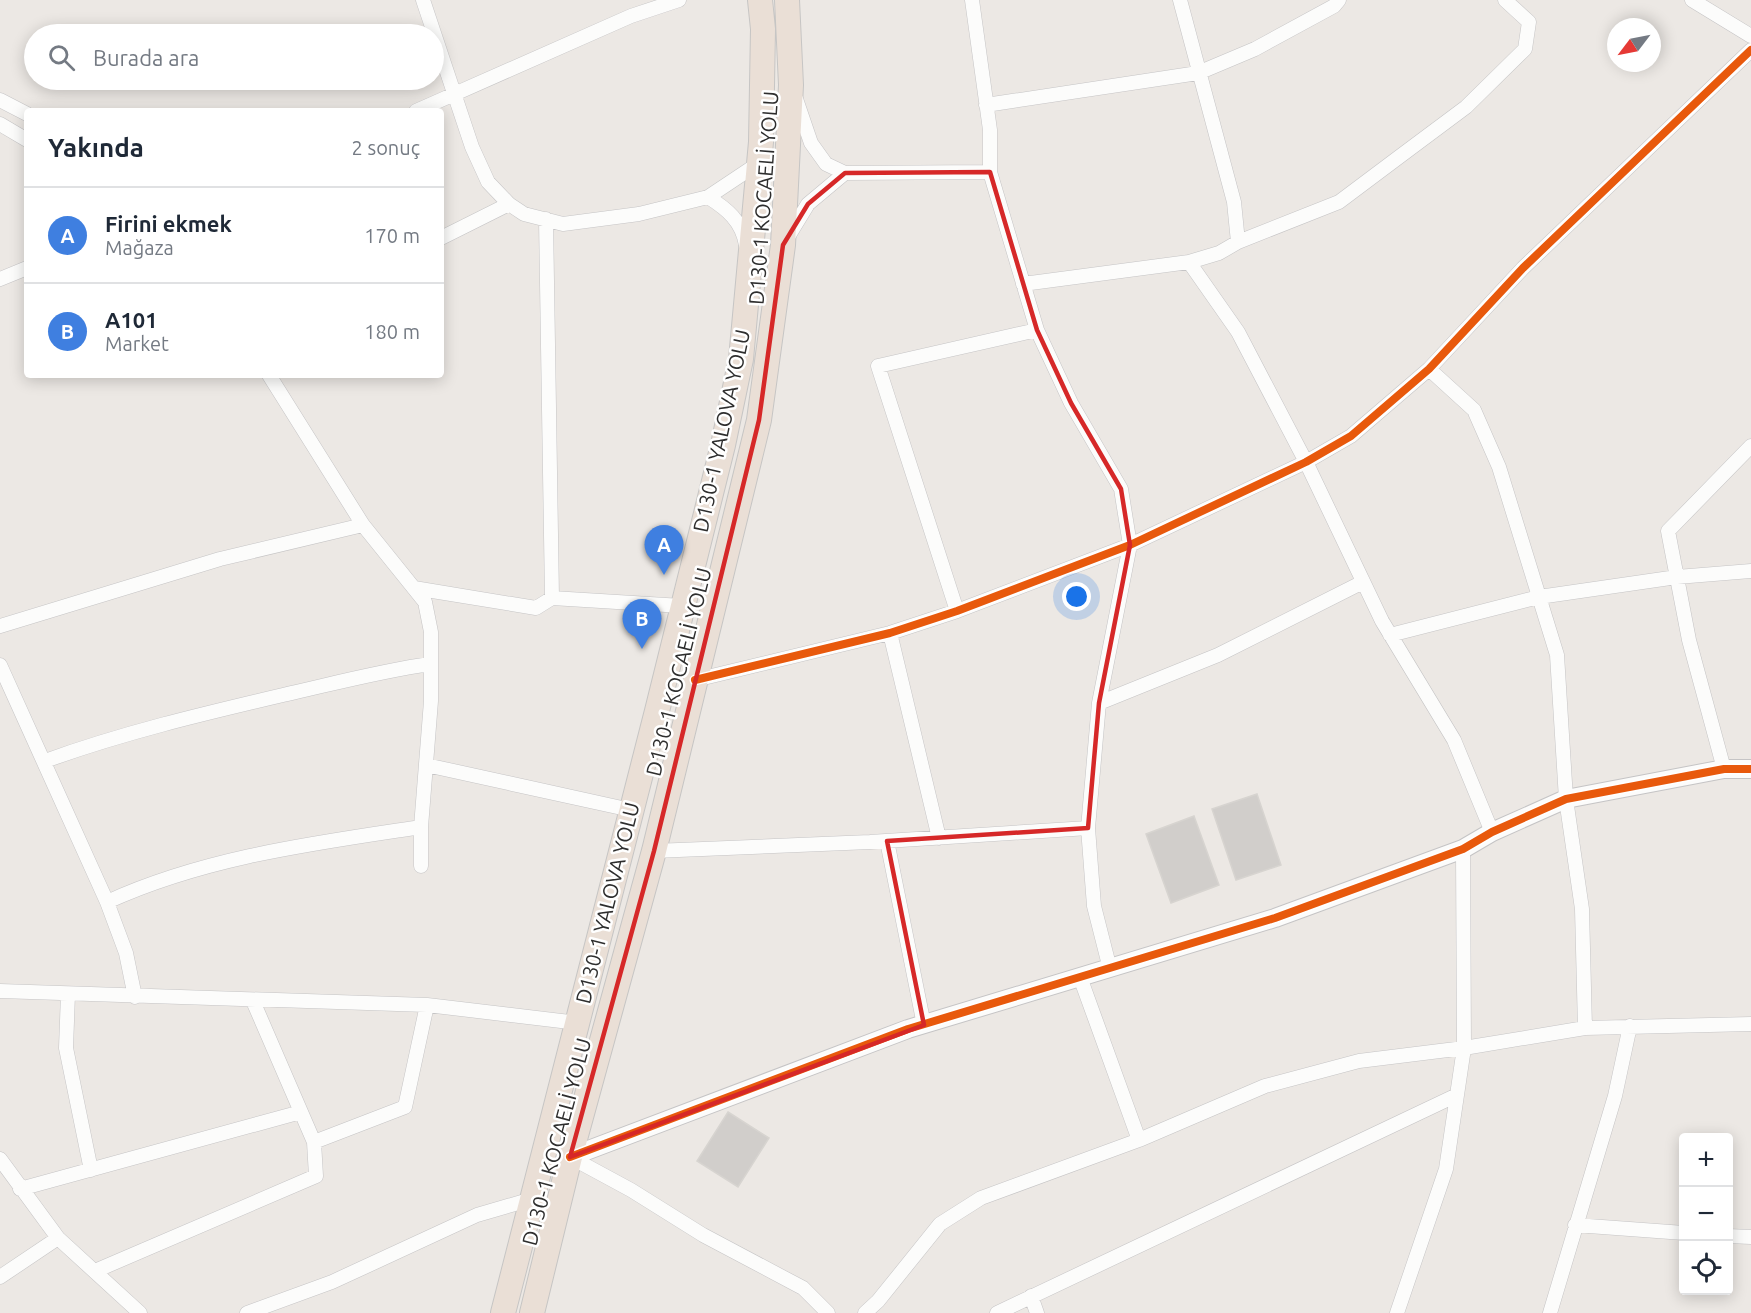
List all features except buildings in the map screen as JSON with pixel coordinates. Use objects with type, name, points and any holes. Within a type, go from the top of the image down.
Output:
[{"type":"highway","name":"D130-1 YALOVA YOLU","points":[[503,1313],[723,445],[741,358],[759,163],[763,29],[760,0]]},
{"type":"highway","name":"D130-1 KOCAELİ YOLU","points":[[532,1313],[570,1157],[654,851],[759,420],[783,245],[791,85],[787,0]]},
{"type":"street","points":[[423,0],[432,24]]},
{"type":"street","points":[[422,108],[631,16],[679,0]]},
{"type":"street","points":[[972,0],[986,105],[990,172],[1036,330],[1071,403],[1120,489],[1130,545],[1099,703],[1088,828],[1094,906],[1110,969]]},
{"type":"street","points":[[1180,0],[1234,202],[1238,242]]},
{"type":"street","points":[[986,105],[1198,73],[1255,49],[1334,6],[1340,0]]},
{"type":"street","points":[[1023,284],[1189,262],[1219,253],[1238,242],[1339,202],[1466,107],[1525,49],[1529,22],[1505,0]]},
{"type":"street","points":[[1692,0],[1751,36]]},
{"type":"street","points":[[695,680],[890,633],[957,611],[1130,545],[1306,462],[1351,436],[1429,369],[1523,268],[1751,50]]},
{"type":"street","points":[[444,59],[472,147],[488,182],[508,204],[524,214],[564,224],[639,214],[708,197],[759,163]]},
{"type":"street","points":[[791,85],[811,142],[826,165],[845,173],[990,172]]},
{"type":"street","points":[[0,100],[24,112]]},
{"type":"street","points":[[0,124],[24,138]]},
{"type":"street","points":[[783,245],[808,204],[823,189],[845,173]]},
{"type":"street","points":[[708,197],[727,208],[738,223],[744,237],[750,271]]},
{"type":"street","points":[[444,236],[508,204]]},
{"type":"street","points":[[546,219],[552,598]]},
{"type":"street","points":[[1189,262],[1238,332],[1306,462],[1390,635],[1454,740],[1492,832]]},
{"type":"street","points":[[0,279],[24,269]]},
{"type":"street","points":[[957,611],[878,366],[1036,330]]},
{"type":"street","points":[[1429,369],[1474,410],[1499,466],[1557,655],[1566,799],[1582,909],[1585,1028]]},
{"type":"street","points":[[271,378],[363,525],[425,602],[431,632],[431,701],[421,827],[421,866]]},
{"type":"street","points":[[1724,769],[1689,640],[1668,531],[1751,446]]},
{"type":"street","points":[[0,626],[220,559],[363,525]]},
{"type":"street","points":[[1390,635],[1539,597],[1677,577],[1751,571]]},
{"type":"street","points":[[1099,703],[1218,655],[1364,582]]},
{"type":"street","points":[[414,588],[536,608],[552,598],[682,606]]},
{"type":"street","points":[[890,633],[939,838]]},
{"type":"street","points":[[45,761],[105,739],[397,668],[430,664]]},
{"type":"street","points":[[0,665],[107,902],[126,953],[135,997]]},
{"type":"street","points":[[426,765],[631,810]]},
{"type":"street","points":[[570,1157],[924,1024],[1275,918],[1463,849],[1492,832],[1566,799],[1724,769],[1751,769]]},
{"type":"street","points":[[107,902],[150,882],[224,863],[315,843],[421,827]]},
{"type":"street","points":[[654,851],[887,841],[1088,828]]},
{"type":"street","points":[[887,841],[924,1024]]},
{"type":"street","points":[[1397,1313],[1446,1169],[1464,1048],[1463,849]]},
{"type":"street","points":[[1080,977],[1139,1140]]},
{"type":"street","points":[[0,991],[427,1005],[578,1023]]},
{"type":"street","points":[[68,994],[66,1048],[91,1170]]},
{"type":"street","points":[[94,1271],[316,1176],[314,1142],[253,1001]]},
{"type":"street","points":[[314,1142],[405,1107],[427,1005]]},
{"type":"street","points":[[865,1313],[878,1301],[940,1224],[981,1198],[1139,1140],[1265,1086],[1359,1061],[1464,1048],[1585,1028],[1751,1024]]},
{"type":"street","points":[[1550,1313],[1615,1096],[1630,1026]]},
{"type":"street","points":[[997,1313],[1457,1095]]},
{"type":"street","points":[[20,1189],[301,1112]]},
{"type":"street","points":[[570,1157],[631,1190],[704,1235],[803,1288],[828,1313]]},
{"type":"street","points":[[0,1159],[58,1238],[140,1313]]},
{"type":"street","points":[[247,1313],[332,1282],[477,1215],[532,1199]]},
{"type":"street","points":[[1575,1225],[1679,1233]]},
{"type":"street","points":[[1733,1236],[1751,1237]]},
{"type":"street","points":[[0,1277],[58,1238]]},
{"type":"street","points":[[1031,1296],[1037,1313]]},
{"type":"highlighted area","points":[[990,172],[1037,330],[1071,403],[1121,489],[1130,545],[1099,703],[1088,828],[887,841],[924,1025],[570,1157],[654,851],[759,420],[783,245],[808,204],[845,173]]},
{"type":"cycle path","points":[[695,680],[890,633],[957,611],[1130,545],[1306,462],[1351,436],[1429,369],[1523,268],[1751,50]]},
{"type":"cycle path","points":[[570,1157],[908,1029],[1275,918],[1463,849],[1492,832],[1566,799],[1724,769],[1751,769]]},
{"type":"place","name":"Firini ekmek","points":[[664,575]]},
{"type":"place","name":"A101","points":[[642,649]]}]
